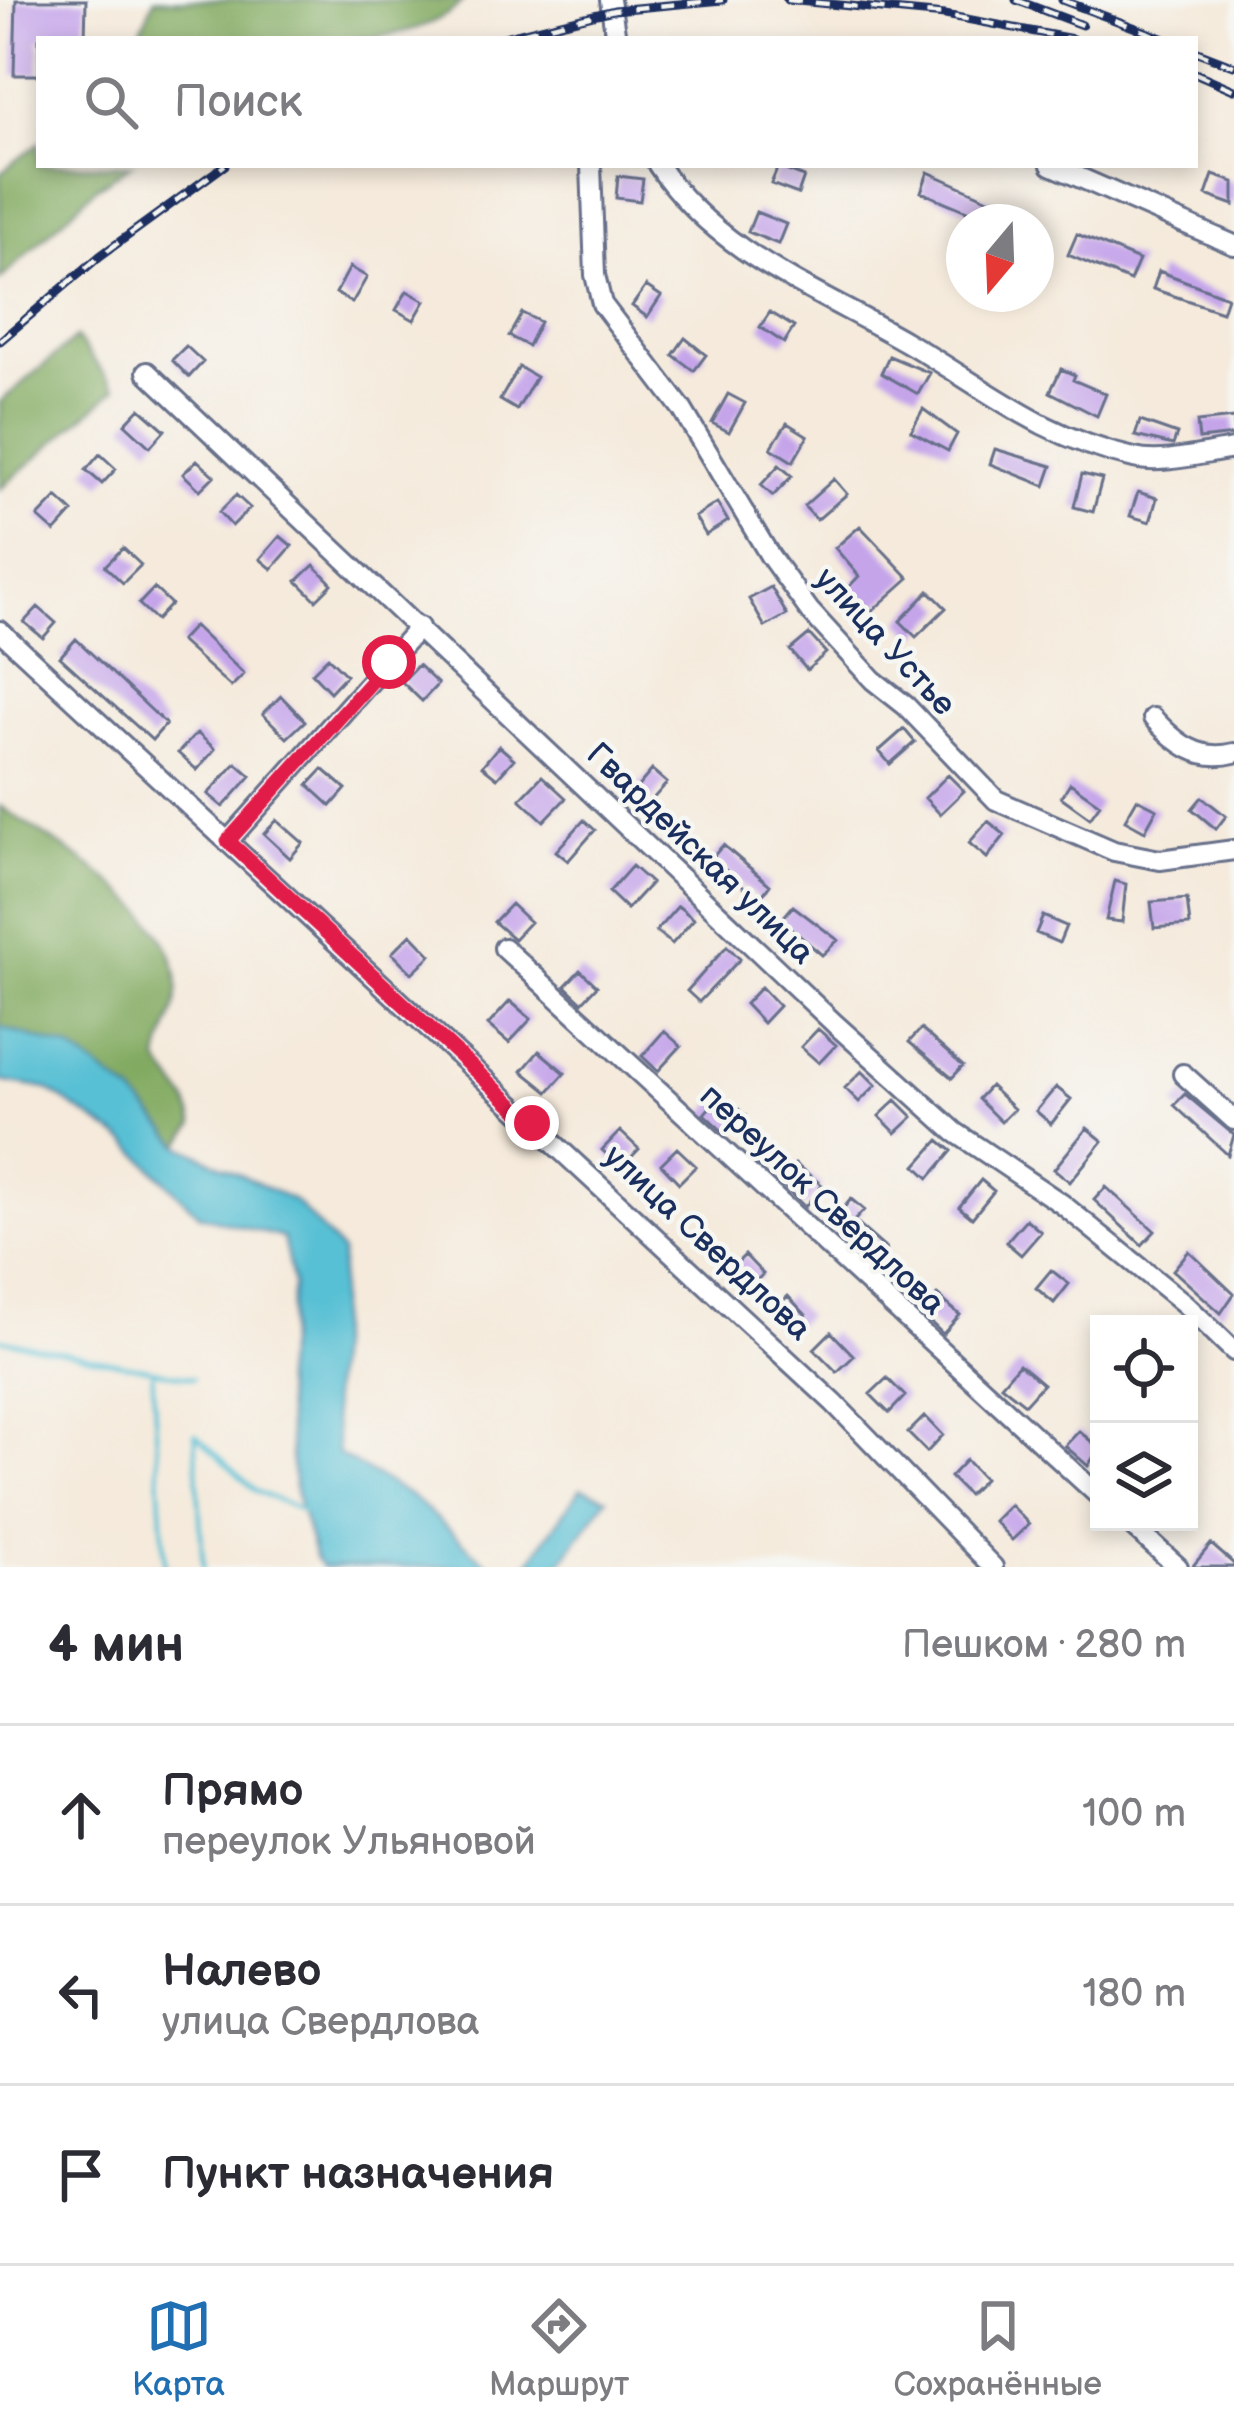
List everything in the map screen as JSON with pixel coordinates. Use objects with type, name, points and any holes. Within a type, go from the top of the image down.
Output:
[{"type":"street","points":[[610,0],[616,36]]},
{"type":"street","name":"улица Устье","points":[[591,168],[595,275],[602,304],[682,410],[783,574],[873,680],[906,706],[968,777],[996,800],[1114,851],[1160,860],[1234,850]]},
{"type":"street","points":[[660,168],[676,191],[765,267],[841,304],[980,387],[1011,412],[1141,460],[1234,449]]},
{"type":"street","points":[[1058,168],[1234,244]]},
{"type":"street","name":"Гвардейская улица","points":[[147,372],[810,1002],[955,1132],[1062,1204],[1185,1304],[1234,1351]]},
{"type":"street","points":[[228,841],[419,627]]},
{"type":"street","name":"улица Свердлова","points":[[0,631],[835,1403],[993,1567]]},
{"type":"street","points":[[1154,718],[1176,743],[1213,758],[1234,753]]},
{"type":"street","name":"переулок Свердлова","points":[[504,948],[1090,1488]]},
{"type":"street","points":[[1183,1074],[1234,1120]]},
{"type":"street","points":[[1138,1531],[1178,1567]]},
{"type":"green space","points":[[154,0],[463,0],[438,19],[380,36],[138,36]]},
{"type":"green space","points":[[36,145],[36,168],[126,168],[96,188],[0,280],[0,173]]},
{"type":"green space","points":[[76,338],[116,389],[0,489],[0,402]]},
{"type":"green space","points":[[0,806],[112,883],[159,932],[173,960],[178,990],[159,1062],[188,1102],[194,1125],[180,1145],[138,1101],[100,1071],[57,1048],[0,1027]]},
{"type":"water","points":[[0,1027],[71,1049],[134,1095],[180,1145],[296,1202],[342,1252],[331,1398],[338,1454],[412,1497],[491,1567],[322,1567],[295,1491],[282,1377],[293,1285],[283,1238],[199,1215],[128,1143],[47,1089],[0,1081]]},
{"type":"water","points":[[581,1488],[607,1498],[558,1567],[526,1567]]},
{"type":"building","points":[[16,0],[86,0],[85,36],[36,36],[36,75],[14,75]]},
{"type":"building","points":[[778,168],[804,177],[798,194],[771,184]]},
{"type":"building","points":[[928,172],[995,202],[950,204],[921,192]]},
{"type":"building","points":[[1213,175],[1234,182],[1234,205],[1206,195]]},
{"type":"building","points":[[618,176],[643,179],[640,201],[616,198]]},
{"type":"building","points":[[756,212],[786,224],[778,244],[748,232]]},
{"type":"building","points":[[1077,234],[1139,260],[1130,281],[1068,255]]},
{"type":"building","points":[[350,267],[367,277],[352,303],[336,293]]},
{"type":"building","points":[[1159,271],[1227,297],[1222,312],[1153,289]]},
{"type":"building","points":[[646,286],[661,296],[647,317],[632,306]]},
{"type":"building","points":[[407,291],[425,301],[414,320],[396,310]]},
{"type":"building","points":[[770,312],[794,327],[784,343],[760,327]]},
{"type":"building","points":[[522,313],[540,322],[528,346],[509,336]]},
{"type":"building","points":[[685,338],[706,355],[694,371],[673,355]]},
{"type":"building","points":[[186,346],[203,362],[189,377],[172,360]]},
{"type":"building","points":[[889,356],[930,373],[918,394],[881,373]]},
{"type":"building","points":[[519,367],[536,377],[517,410],[500,400]]},
{"type":"building","points":[[1061,369],[1075,375],[1073,380],[1106,394],[1097,416],[1050,392]]},
{"type":"building","points":[[728,394],[745,403],[729,432],[712,423]]},
{"type":"building","points":[[140,408],[165,430],[150,447],[125,424]]},
{"type":"building","points":[[923,409],[957,434],[948,451],[911,431]]},
{"type":"building","points":[[1234,418],[1234,435],[1199,439],[1197,422]]},
{"type":"building","points":[[1140,421],[1177,434],[1173,445],[1135,436]]},
{"type":"building","points":[[787,423],[808,436],[793,462],[771,448]]},
{"type":"building","points":[[995,449],[1052,466],[1045,486],[990,464]]},
{"type":"building","points":[[100,454],[116,469],[102,484],[86,470]]},
{"type":"building","points":[[197,460],[214,476],[200,490],[183,474]]},
{"type":"building","points":[[779,465],[792,476],[773,496],[761,485]]},
{"type":"building","points":[[1082,474],[1102,479],[1093,512],[1074,507]]},
{"type":"building","points":[[834,479],[847,494],[817,520],[804,506]]},
{"type":"building","points":[[1138,492],[1157,498],[1150,522],[1130,516]]},
{"type":"building","points":[[236,495],[250,508],[232,526],[219,512]]},
{"type":"building","points":[[57,497],[73,512],[55,532],[38,517]]},
{"type":"building","points":[[717,503],[728,521],[706,535],[695,517]]},
{"type":"building","points":[[860,526],[909,578],[872,611],[866,605],[859,612],[845,591],[859,576],[835,548]]},
{"type":"building","points":[[280,536],[292,546],[272,569],[260,559]]},
{"type":"building","points":[[123,548],[141,565],[123,583],[105,566]]},
{"type":"building","points":[[314,565],[332,584],[316,600],[297,581]]},
{"type":"building","points":[[771,587],[787,615],[765,627],[749,599]]},
{"type":"building","points":[[154,588],[171,604],[156,620],[139,604]]},
{"type":"building","points":[[929,591],[946,608],[916,637],[900,621]]},
{"type":"building","points":[[38,607],[56,623],[43,638],[24,622]]},
{"type":"building","points":[[194,626],[244,674],[231,687],[180,641]]},
{"type":"building","points":[[809,634],[826,653],[807,670],[790,650]]},
{"type":"building","points":[[76,639],[166,724],[152,740],[60,657]]},
{"type":"building","points":[[328,657],[346,675],[330,692],[312,673]]},
{"type":"building","points":[[418,665],[438,684],[422,701],[402,682]]},
{"type":"building","points":[[281,696],[305,721],[287,738],[263,714]]},
{"type":"building","points":[[904,729],[915,742],[890,764],[879,751]]},
{"type":"building","points":[[197,733],[215,749],[197,770],[178,753]]},
{"type":"building","points":[[499,746],[514,759],[497,778],[482,766]]},
{"type":"building","points":[[236,763],[251,776],[223,807],[208,794]]},
{"type":"building","points":[[323,769],[346,789],[331,806],[308,785]]},
{"type":"building","points":[[652,770],[667,783],[650,802],[635,790]]},
{"type":"building","points":[[948,775],[964,791],[940,814],[925,798]]},
{"type":"building","points":[[542,776],[566,798],[544,821],[520,799]]},
{"type":"building","points":[[1070,783],[1100,804],[1090,818],[1061,797]]},
{"type":"building","points":[[1202,797],[1226,816],[1216,829],[1192,809]]},
{"type":"building","points":[[1137,799],[1157,809],[1145,831],[1125,820]]},
{"type":"building","points":[[277,820],[303,843],[290,858],[264,834]]},
{"type":"building","points":[[584,820],[595,830],[568,861],[556,851]]},
{"type":"building","points":[[988,821],[1005,835],[987,858],[969,843]]},
{"type":"building","points":[[723,845],[770,885],[759,900],[712,858]]},
{"type":"building","points":[[632,866],[651,883],[627,909],[609,892]]},
{"type":"building","points":[[1115,881],[1126,884],[1122,922],[1106,920]]},
{"type":"building","points":[[1187,899],[1190,925],[1154,928],[1151,902]]},
{"type":"building","points":[[511,904],[530,922],[514,939],[494,922]]},
{"type":"building","points":[[678,906],[694,919],[672,944],[656,931]]},
{"type":"building","points":[[793,906],[838,940],[822,955],[781,920]]},
{"type":"building","points":[[1043,916],[1066,926],[1059,943],[1036,933]]},
{"type":"building","points":[[411,934],[431,955],[412,973],[392,953]]},
{"type":"building","points":[[727,946],[740,959],[699,1002],[687,991]]},
{"type":"building","points":[[580,970],[597,986],[582,1002],[565,986]]},
{"type":"building","points":[[761,987],[779,1006],[763,1023],[745,1004]]},
{"type":"building","points":[[510,1001],[531,1019],[509,1043],[488,1025]]},
{"type":"building","points":[[818,1029],[836,1045],[819,1063],[801,1047]]},
{"type":"building","points":[[921,1029],[963,1066],[952,1078],[909,1042]]},
{"type":"building","points":[[664,1031],[681,1046],[658,1071],[642,1056]]},
{"type":"building","points":[[539,1051],[565,1073],[548,1092],[522,1071]]},
{"type":"building","points":[[862,1071],[876,1085],[859,1102],[845,1088]]},
{"type":"building","points":[[990,1086],[1014,1109],[1001,1122],[978,1099]]},
{"type":"building","points":[[1056,1087],[1071,1099],[1051,1124],[1036,1111]]},
{"type":"building","points":[[721,1094],[745,1115],[727,1135],[704,1114]]},
{"type":"building","points":[[1185,1094],[1234,1135],[1228,1155],[1174,1105]]},
{"type":"building","points":[[896,1100],[913,1117],[896,1133],[879,1116]]},
{"type":"building","points":[[1087,1128],[1103,1141],[1070,1182],[1054,1169]]},
{"type":"building","points":[[620,1131],[639,1149],[621,1168],[602,1150]]},
{"type":"building","points":[[939,1140],[952,1151],[929,1178],[916,1166]]},
{"type":"building","points":[[677,1148],[696,1166],[679,1183],[661,1164]]},
{"type":"building","points":[[795,1164],[822,1185],[805,1207],[780,1183]]},
{"type":"building","points":[[981,1180],[994,1191],[972,1218],[959,1207]]},
{"type":"building","points":[[1106,1187],[1155,1231],[1142,1245],[1094,1200]]},
{"type":"building","points":[[851,1199],[864,1210],[854,1221],[886,1249],[871,1266],[833,1221]]},
{"type":"building","points":[[1026,1219],[1041,1232],[1021,1255],[1006,1242]]},
{"type":"building","points":[[1189,1251],[1234,1294],[1221,1313],[1173,1270]]},
{"type":"building","points":[[745,1255],[763,1274],[747,1290],[728,1272]]},
{"type":"building","points":[[1051,1270],[1069,1284],[1054,1303],[1036,1288]]},
{"type":"building","points":[[937,1295],[960,1315],[943,1334],[921,1313]]},
{"type":"building","points":[[788,1296],[806,1315],[790,1331],[771,1312]]},
{"type":"building","points":[[831,1332],[854,1356],[837,1372],[814,1349]]},
{"type":"building","points":[[1019,1364],[1043,1384],[1025,1404],[1001,1385]]},
{"type":"building","points":[[887,1378],[905,1396],[889,1413],[870,1394]]},
{"type":"building","points":[[925,1416],[943,1435],[927,1452],[908,1433]]},
{"type":"building","points":[[1079,1431],[1090,1440],[1088,1466],[1065,1446]]},
{"type":"building","points":[[966,1460],[984,1479],[968,1495],[950,1477]]},
{"type":"building","points":[[1010,1505],[1029,1524],[1012,1540],[994,1521]]},
{"type":"building","points":[[1211,1544],[1234,1564],[1234,1567],[1192,1567]]},
{"type":"waterway","points":[[0,1339],[193,1378]]},
{"type":"waterway","points":[[152,1370],[165,1567]]},
{"type":"waterway","points":[[203,1567],[195,1434],[256,1491],[305,1512]]},
{"type":"railway","points":[[508,36],[614,10],[723,0]]},
{"type":"railway","points":[[787,0],[945,15],[1057,36]]},
{"type":"railway","points":[[1016,0],[1082,25]]},
{"type":"railway","points":[[1062,0],[1157,36]]},
{"type":"railway","points":[[1198,52],[1234,66]]},
{"type":"railway","points":[[1198,74],[1234,90]]},
{"type":"railway","points":[[0,341],[100,256],[221,168]]},
{"type":"route","points":[[389,662],[228,841],[532,1123]]}]
